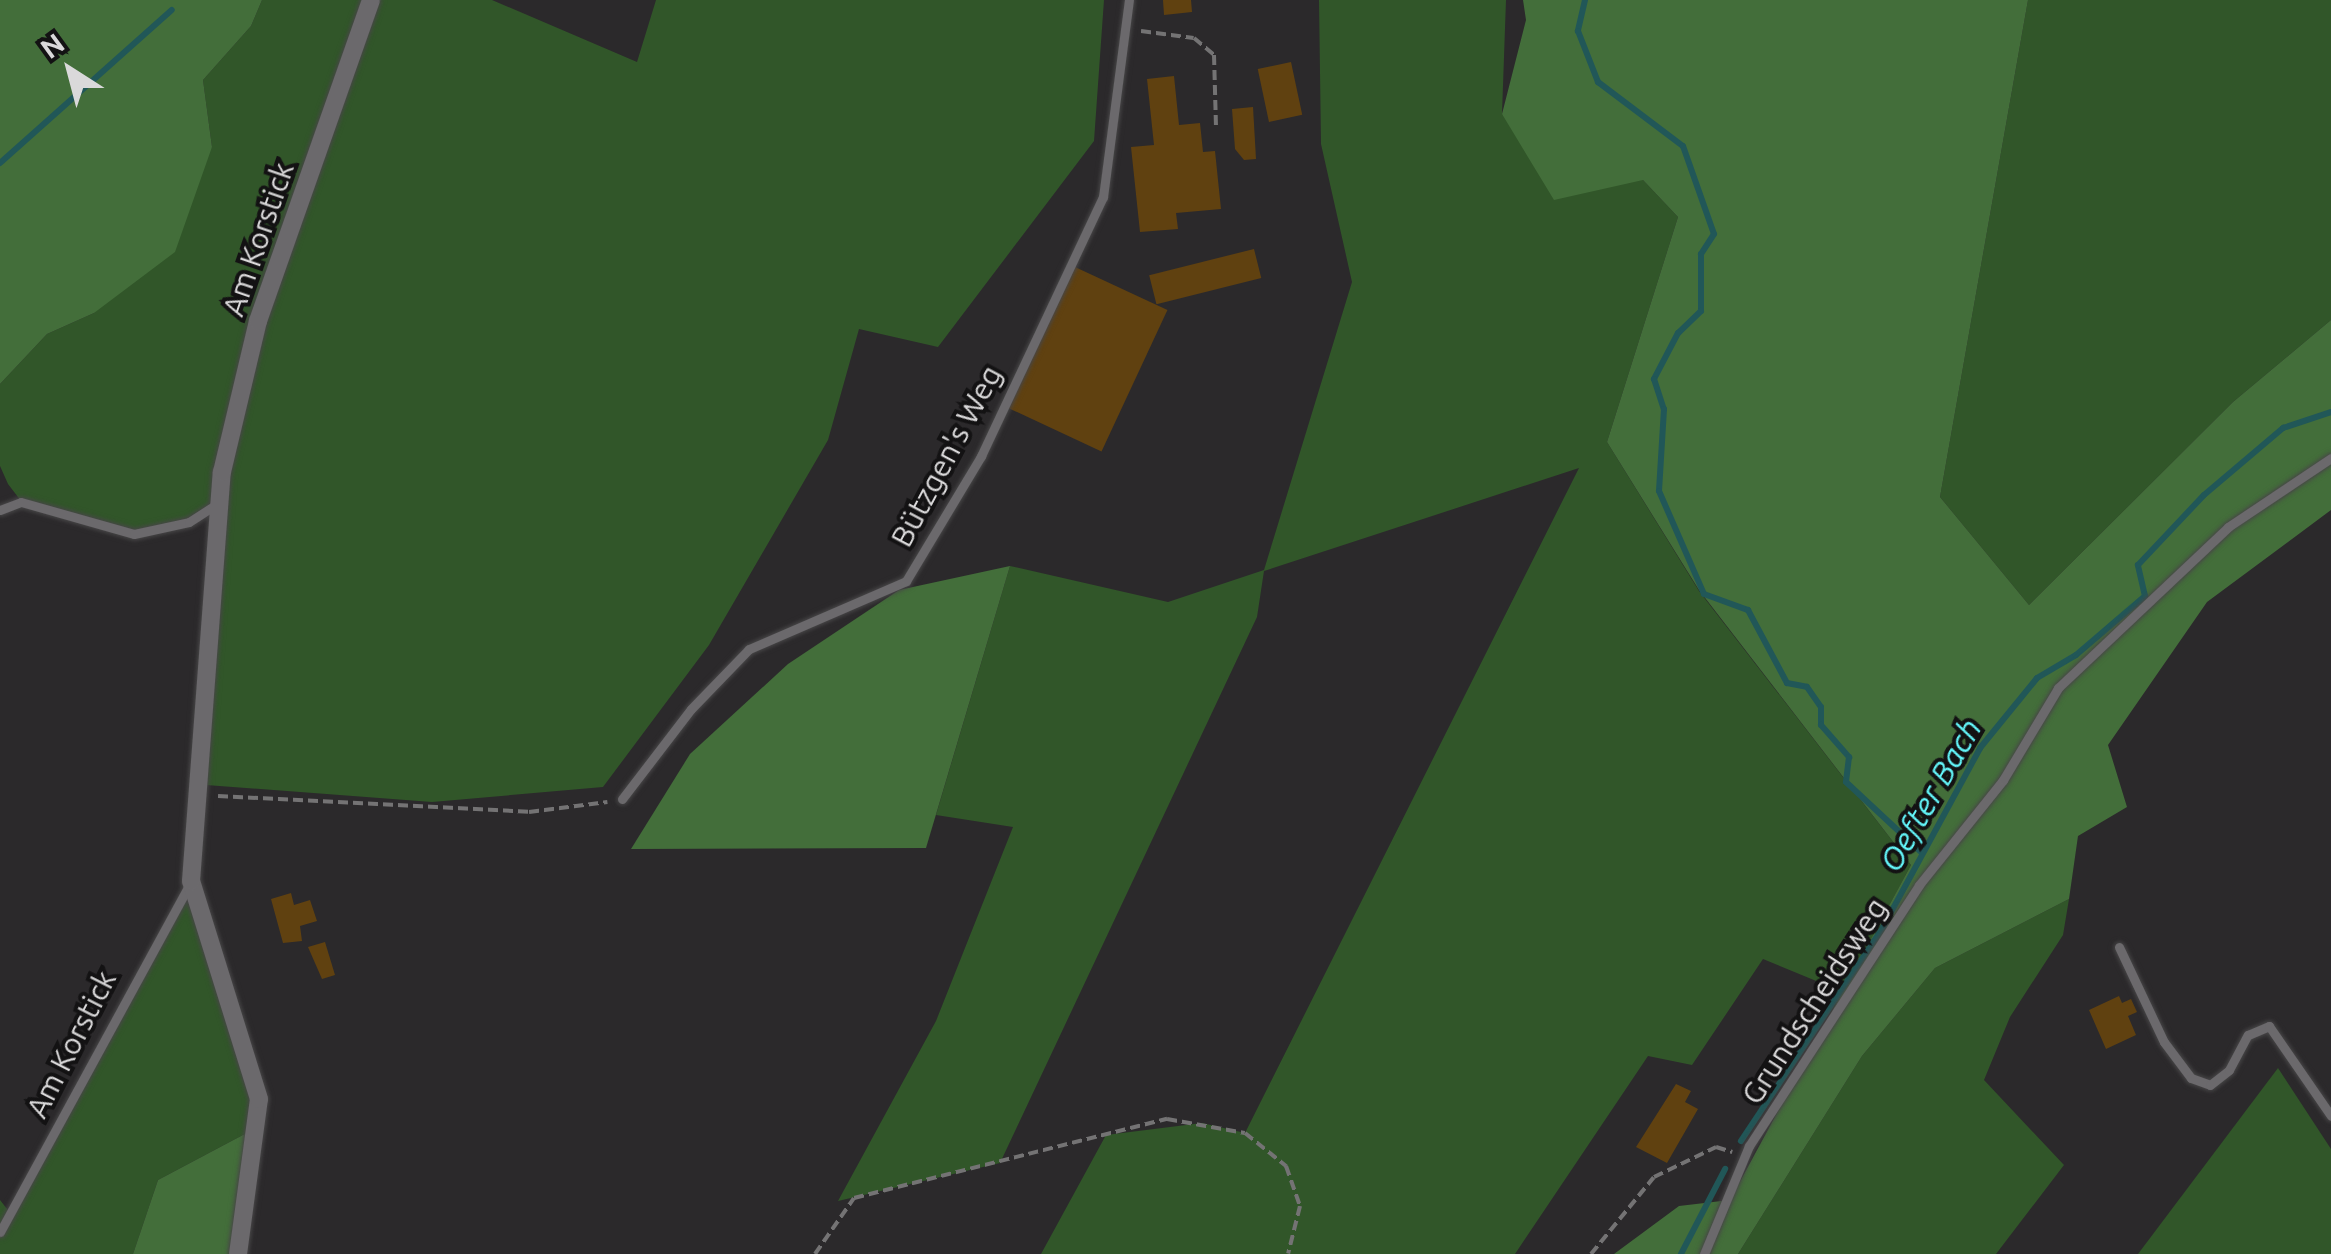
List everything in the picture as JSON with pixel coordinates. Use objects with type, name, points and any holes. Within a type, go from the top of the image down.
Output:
[{"type":"street","name":"Am Korstick","points":[[238,1254],[258,1099],[191,881],[220,502],[233,406],[258,321],[371,0]]},
{"type":"lane","name":"Bützgen's Weg","points":[[622,799],[691,709],[749,649],[906,580],[981,456],[1103,197],[1129,0]]},
{"type":"lane","name":"Grundscheidsweg","points":[[1704,1254],[1743,1156],[1919,886],[2003,780],[2058,688],[2228,528],[2331,458]]},
{"type":"lane","points":[[0,510],[21,502],[134,534],[176,527],[220,502]]},
{"type":"lane","name":"Am Korstick","points":[[0,1232],[191,881]]},
{"type":"lane","points":[[2119,947],[2164,1042],[2192,1078],[2210,1085],[2229,1070],[2248,1036],[2269,1026],[2331,1116]]},
{"type":"path","points":[[1126,29],[1194,38],[1214,55],[1216,128]]},
{"type":"path","points":[[199,795],[529,812],[622,799]]},
{"type":"path","points":[[815,1254],[854,1198],[1167,1119],[1245,1133],[1286,1166],[1300,1206],[1288,1254]]},
{"type":"path","points":[[1591,1254],[1654,1177],[1716,1147],[1743,1156]]},
{"type":"green space","points":[[0,0],[262,0],[251,26],[203,80],[212,147],[175,252],[94,313],[47,334],[0,384]]},
{"type":"green space","points":[[262,0],[492,0],[637,62],[656,0],[1104,0],[1094,141],[938,347],[859,329],[828,440],[709,645],[603,787],[432,802],[206,785],[220,502],[188,521],[134,533],[21,501],[0,466],[0,384],[47,334],[94,313],[212,147],[203,80],[251,26]]},
{"type":"green space","points":[[1319,0],[1506,0],[1502,114],[1643,180],[1678,217],[1607,442],[1699,591],[1911,865],[1843,992],[1763,959],[1692,1065],[1648,1056],[1515,1254],[1041,1254],[1106,1135],[1202,1123],[1245,1133],[1579,468],[1264,571],[1257,617],[1000,1163],[838,1201],[936,1021],[1013,827],[936,815],[1010,566],[1168,602],[1264,570],[1352,282],[1321,144]]},
{"type":"green space","points":[[1523,0],[2028,0],[1940,497],[2029,605],[2233,402],[2331,320],[2331,510],[2207,602],[2108,745],[2127,807],[2078,836],[2069,899],[1935,968],[1862,1056],[1738,1254],[1614,1254],[1679,1206],[1730,1200],[1911,865],[1699,590],[1607,442],[1678,217],[1643,180],[1554,200],[1502,114],[1526,20]]},
{"type":"green space","points":[[2028,0],[2331,0],[2331,320],[2233,402],[2029,605],[1940,497]]},
{"type":"green space","points":[[1010,566],[926,848],[631,849],[690,754],[788,664],[899,590]]},
{"type":"green space","points":[[191,882],[258,1127],[158,1180],[133,1254],[0,1254],[0,1200],[11,1214]]},
{"type":"green space","points":[[2069,899],[2063,935],[2010,1017],[1984,1080],[2064,1165],[1996,1254],[1738,1254],[1862,1056],[1935,968]]},
{"type":"green space","points":[[2278,1068],[2331,1149],[2331,1254],[2138,1254]]},
{"type":"green space","points":[[258,1127],[237,1254],[133,1254],[158,1180]]},
{"type":"building","points":[[1163,0],[1191,0],[1192,12],[1164,15]]},
{"type":"building","points":[[1291,62],[1302,115],[1269,122],[1258,69]]},
{"type":"building","points":[[1174,76],[1179,125],[1200,123],[1203,152],[1215,151],[1221,209],[1176,213],[1178,229],[1140,232],[1131,147],[1154,145],[1147,79]]},
{"type":"building","points":[[1253,107],[1256,159],[1244,160],[1235,149],[1232,109]]},
{"type":"building","points":[[1254,249],[1261,278],[1156,304],[1149,275]]},
{"type":"building","points":[[1075,267],[1167,310],[1102,451],[1009,408]]},
{"type":"building","points":[[291,893],[294,905],[310,900],[317,921],[300,926],[302,941],[283,943],[271,899]]},
{"type":"building","points":[[325,942],[335,975],[322,979],[308,947]]},
{"type":"building","points":[[2119,996],[2122,1003],[2131,999],[2137,1012],[2128,1016],[2136,1035],[2106,1049],[2089,1010]]},
{"type":"building","points":[[1676,1084],[1691,1091],[1685,1102],[1698,1109],[1667,1163],[1636,1147]]},
{"type":"waterway","points":[[1585,0],[1578,31],[1598,82],[1683,146],[1714,234],[1701,254],[1701,311],[1678,333],[1654,379],[1664,409],[1659,491],[1704,594],[1748,610],[1787,683],[1807,687],[1821,707],[1821,725],[1849,757],[1846,782],[1921,852]]},
{"type":"waterway","points":[[0,163],[172,10]]},
{"type":"waterway","name":"Oefter Bach","points":[[1741,1141],[1883,927],[1980,748],[2037,678],[2076,655],[2145,596],[2138,565],[2204,495],[2283,428],[2331,412]]},
{"type":"waterway","name":"Oefter Bach","points":[[1681,1254],[1725,1169]]}]
